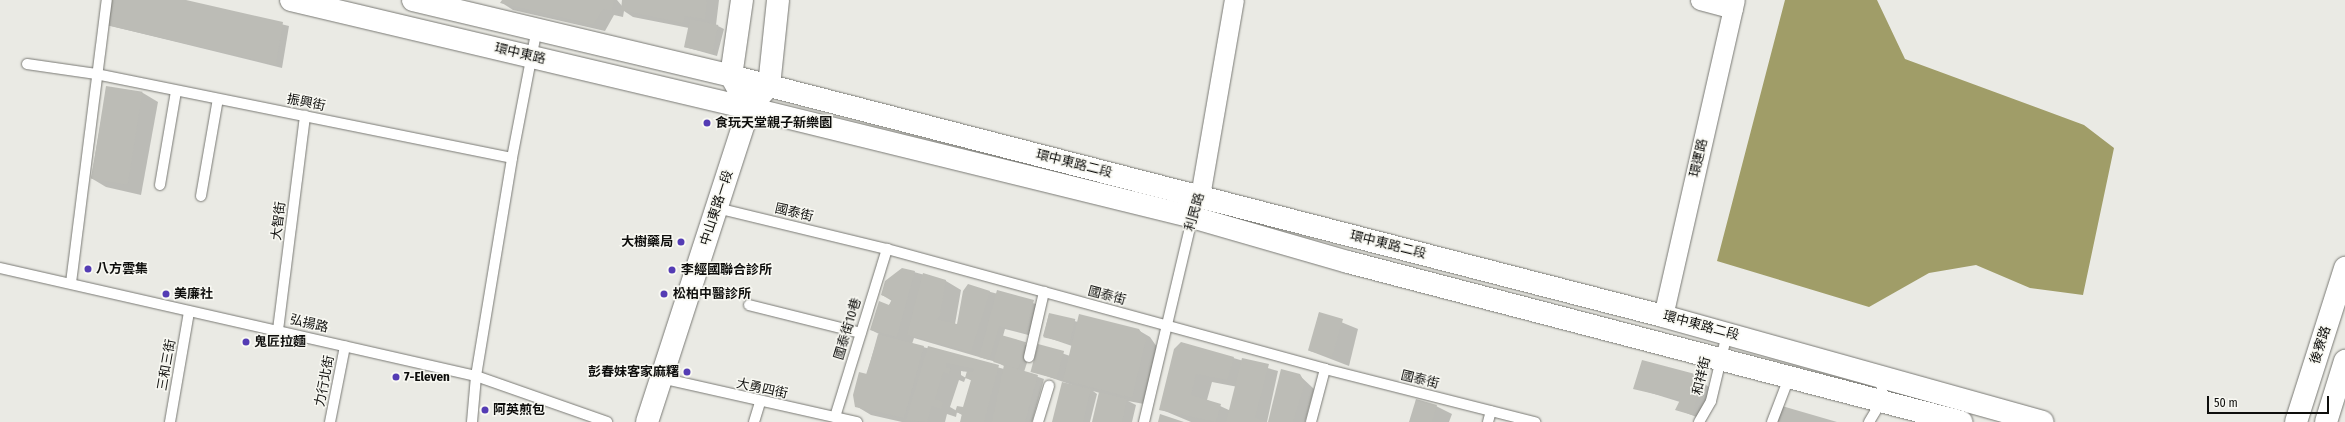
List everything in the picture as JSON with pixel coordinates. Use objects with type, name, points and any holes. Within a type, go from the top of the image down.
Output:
[{"type":"street","name":"環中東路","points":[[291,0],[749,108]]},
{"type":"street","points":[[413,0],[538,28],[731,76]]},
{"type":"street","points":[[742,0],[731,76],[749,108],[769,86],[778,0]]},
{"type":"street","name":"利民路","points":[[1200,196],[1234,0]]},
{"type":"street","points":[[1700,0],[1734,4]]},
{"type":"street","name":"環運路","points":[[1663,316],[1734,4]]},
{"type":"street","name":"環中東路二段","points":[[731,76],[1663,316],[1880,374],[2042,422]]},
{"type":"street","name":"環中東路二段","points":[[749,108],[1192,218],[1348,262],[1883,399],[1961,422]]},
{"type":"street","name":"中山東路一段","points":[[647,422],[749,108]]},
{"type":"street","name":"後寮路","points":[[2296,422],[2345,268]]},
{"type":"street","points":[[2326,422],[2345,361]]},
{"type":"lane","points":[[71,283],[96,74],[107,0]]},
{"type":"lane","points":[[472,422],[476,376],[512,158],[538,28]]},
{"type":"lane","name":"振興街","points":[[27,64],[96,74],[512,158]]},
{"type":"lane","points":[[160,185],[176,91]]},
{"type":"lane","points":[[201,196],[218,99]]},
{"type":"lane","name":"大智街","points":[[278,330],[305,116]]},
{"type":"lane","name":"利民路","points":[[1144,422],[1168,327],[1192,218],[1200,196]]},
{"type":"lane","name":"國泰街","points":[[717,208],[887,249],[1325,369],[1535,422]]},
{"type":"lane","name":"國泰街10巷","points":[[835,417],[887,249]]},
{"type":"lane","name":"弘揚路","points":[[0,268],[476,376],[607,422]]},
{"type":"lane","points":[[1029,357],[1044,292]]},
{"type":"lane","points":[[749,305],[861,333]]},
{"type":"lane","name":"三和三街","points":[[170,422],[189,312]]},
{"type":"lane","name":"和祥街","points":[[1699,422],[1711,401],[1719,358],[1727,334]]},
{"type":"lane","name":"力行北街","points":[[330,422],[345,346]]},
{"type":"lane","points":[[1311,422],[1325,369]]},
{"type":"lane","points":[[1869,422],[1883,399],[1880,374]]},
{"type":"lane","points":[[1772,422],[1790,375]]},
{"type":"lane","name":"大勇四街","points":[[661,378],[760,402],[857,422]]},
{"type":"lane","points":[[1038,422],[1049,386]]},
{"type":"lane","points":[[754,422],[760,402]]},
{"type":"lane","points":[[1488,422],[1491,411]]},
{"type":"shaded area","points":[[1785,0],[1877,0],[1905,59],[2084,125],[2114,148],[2083,295],[2030,288],[1976,265],[1929,273],[1869,307],[1717,261]]},
{"type":"building","points":[[110,0],[186,0],[283,22],[276,65],[106,25]]},
{"type":"building","points":[[502,0],[614,0],[612,11],[603,9],[593,25],[500,3]]},
{"type":"building","points":[[622,0],[707,0],[705,19],[685,16],[683,23],[621,10]]},
{"type":"building","points":[[690,19],[718,25],[712,53],[684,47]]},
{"type":"building","points":[[106,86],[143,92],[128,185],[91,179]]},
{"type":"building","points":[[902,268],[915,271],[897,337],[870,330],[879,301],[889,305],[892,299],[881,295],[885,281]]},
{"type":"building","points":[[923,273],[946,280],[940,315],[936,319],[957,324],[963,291],[968,284],[990,291],[971,352],[907,335]]},
{"type":"building","points":[[997,290],[1034,300],[1026,333],[999,326],[989,360],[979,357]]},
{"type":"building","points":[[1319,312],[1343,319],[1332,357],[1308,350]]},
{"type":"building","points":[[1049,313],[1075,319],[1070,343],[1043,337]]},
{"type":"building","points":[[1079,314],[1139,329],[1146,340],[1132,398],[1063,380]]},
{"type":"building","points":[[878,334],[924,346],[904,418],[855,407],[853,395],[859,372],[867,374]]},
{"type":"building","points":[[1001,335],[1026,342],[1018,369],[993,362]]},
{"type":"building","points":[[1181,342],[1234,357],[1227,380],[1196,374],[1191,395],[1221,404],[1216,422],[1159,410],[1174,349]]},
{"type":"building","points":[[1038,344],[1064,351],[1057,379],[1030,372]]},
{"type":"building","points":[[928,346],[999,365],[984,422],[960,422],[962,414],[955,412],[957,406],[963,407],[971,380],[965,378],[967,371],[973,372],[974,369],[946,363],[946,367],[951,369],[949,374],[943,372],[935,399],[943,402],[941,409],[932,406],[927,422],[906,420]]},
{"type":"building","points":[[1242,358],[1269,364],[1255,417],[1265,422],[1226,422]]},
{"type":"building","points":[[1642,360],[1695,374],[1702,383],[1692,415],[1675,410],[1680,400],[1633,389]]},
{"type":"building","points":[[1004,365],[1038,375],[1025,422],[992,422]]},
{"type":"building","points":[[1281,369],[1300,374],[1305,383],[1293,422],[1268,422]]},
{"type":"building","points":[[1062,382],[1091,389],[1083,422],[1052,422]]},
{"type":"building","points":[[1099,392],[1127,399],[1122,422],[1092,422]]},
{"type":"building","points":[[1416,399],[1437,405],[1432,422],[1409,422]]},
{"type":"building","points":[[1782,406],[1837,422],[1777,422]]},
{"type":"building","points":[[1160,414],[1184,422],[1158,422]]},
{"type":"place","name":"食玩天堂親子新樂園","points":[[707,123]]},
{"type":"place","name":"大樹藥局","points":[[681,242]]},
{"type":"place","name":"八方雲集","points":[[88,269]]},
{"type":"place","name":"李經國聯合診所","points":[[672,270]]},
{"type":"place","name":"美廉社","points":[[166,294]]},
{"type":"place","name":"松柏中醫診所","points":[[664,294]]},
{"type":"place","name":"鬼匠拉麵","points":[[246,342]]},
{"type":"place","name":"彭春妹客家麻糬","points":[[687,372]]},
{"type":"place","name":"7-Eleven","points":[[396,377]]},
{"type":"place","name":"阿英煎包","points":[[485,410]]}]
